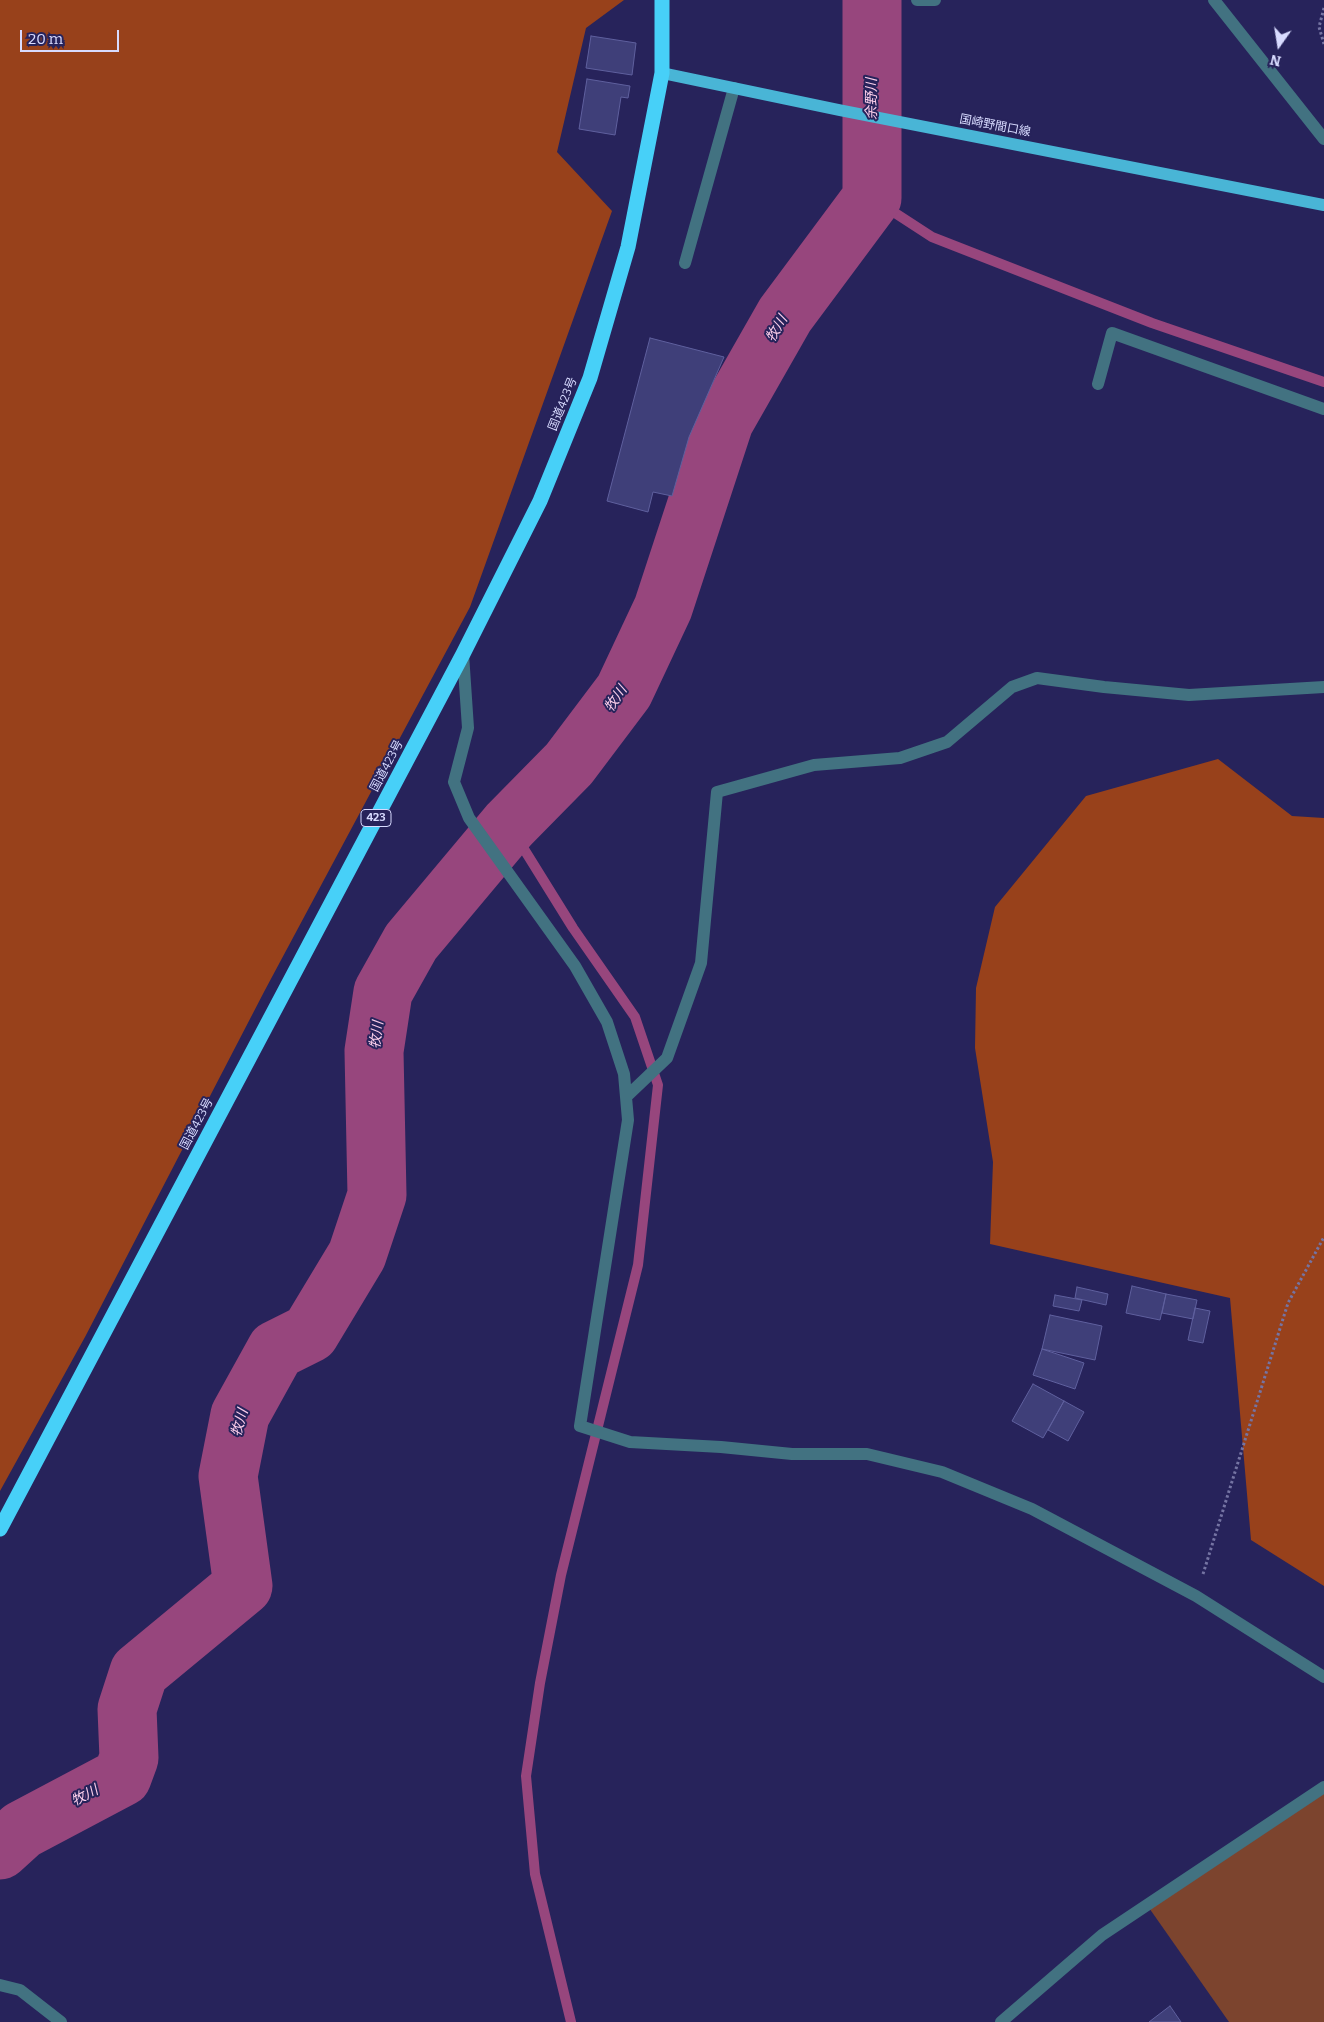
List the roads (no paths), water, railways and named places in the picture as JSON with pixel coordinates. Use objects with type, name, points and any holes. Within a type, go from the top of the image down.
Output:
[{"type":"highway","name":"国道423号","points":[[0,1530],[463,654],[540,501],[590,378],[628,247],[662,73],[662,0]]},
{"type":"main road","name":"国崎野間口線","points":[[662,73],[839,110],[1324,205]]},
{"type":"street","points":[[1214,0],[1324,139]]},
{"type":"street","points":[[684,263],[734,88]]},
{"type":"street","points":[[1098,384],[1112,333],[1324,409]]},
{"type":"street","points":[[463,654],[468,728],[454,782],[469,818],[575,966],[607,1022],[624,1074],[628,1120],[580,1426],[630,1442],[721,1446],[792,1454],[867,1454],[942,1472],[1032,1509],[1196,1596],[1324,1677]]},
{"type":"street","points":[[626,1097],[667,1058],[701,964],[717,792],[814,765],[900,758],[947,742],[1012,687],[1037,678],[1104,688],[1189,695],[1324,687]]},
{"type":"street","points":[[1001,2022],[1102,1935],[1324,1787]]},
{"type":"street","points":[[0,1985],[20,1990],[60,2022]]},
{"type":"waterway","name":"牧川","points":[[0,1850],[22,1830],[122,1777],[129,1758],[127,1709],[139,1672],[243,1586],[228,1476],[240,1415],[276,1350],[310,1333],[357,1255],[377,1195],[374,1051],[383,992],[411,942],[509,825],[569,764],[624,691],[663,608],[724,422],[785,315],[872,198],[872,0]]},
{"type":"waterway","points":[[872,198],[932,237],[1152,323],[1324,382]]},
{"type":"waterway","points":[[509,825],[573,928],[635,1017],[658,1085],[638,1265],[561,1575],[540,1683],[526,1776],[535,1874],[571,2022]]},
{"type":"water label","name":"余野川","points":[[872,99]]}]
